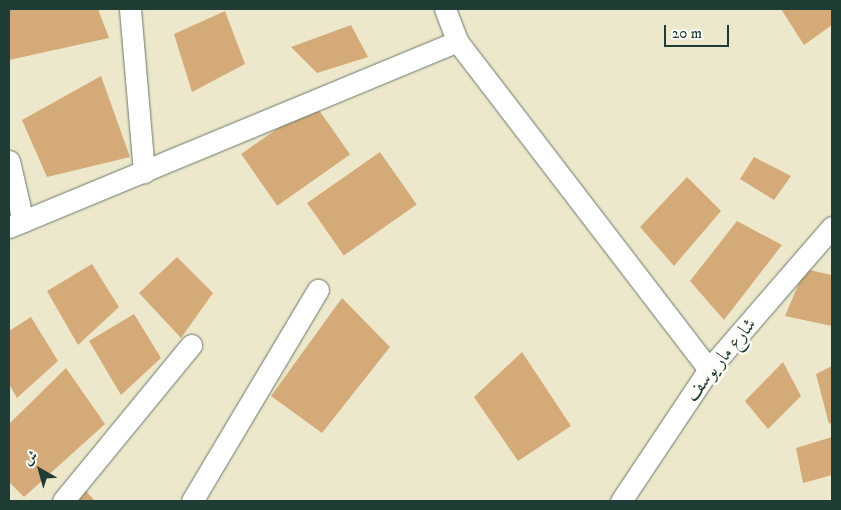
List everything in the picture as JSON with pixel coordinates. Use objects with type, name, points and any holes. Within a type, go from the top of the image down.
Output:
[{"type":"street","points":[[130,9],[144,172]]},
{"type":"street","points":[[444,9],[457,41],[709,369]]},
{"type":"street","points":[[9,161],[16,224],[457,41]]},
{"type":"street","name":"شارع مار يوسف","points":[[621,501],[709,369],[832,227]]},
{"type":"street","points":[[192,501],[318,290]]},
{"type":"street","points":[[62,501],[191,345]]},
{"type":"building","points":[[9,9],[98,9],[109,38],[9,60]]},
{"type":"building","points":[[781,9],[832,9],[832,25],[804,45]]},
{"type":"building","points":[[225,11],[245,64],[192,92],[174,34]]},
{"type":"building","points":[[351,25],[368,57],[317,73],[291,47]]},
{"type":"building","points":[[101,76],[130,157],[47,177],[22,120]]},
{"type":"building","points":[[314,103],[350,155],[277,206],[241,154]]},
{"type":"building","points":[[380,152],[417,204],[344,255],[307,203]]},
{"type":"building","points":[[754,157],[791,176],[774,200],[740,179]]},
{"type":"building","points":[[687,177],[721,211],[674,266],[640,227]]},
{"type":"building","points":[[737,221],[782,245],[724,320],[690,281]]},
{"type":"building","points":[[177,257],[213,293],[181,338],[139,293]]},
{"type":"building","points":[[92,264],[119,307],[78,345],[47,291]]},
{"type":"building","points":[[805,269],[832,275],[832,326],[785,316]]},
{"type":"building","points":[[342,298],[390,347],[322,433],[271,396]]},
{"type":"building","points":[[134,314],[161,358],[121,395],[89,341]]},
{"type":"building","points":[[31,317],[58,361],[17,398],[9,384],[9,331]]},
{"type":"building","points":[[522,352],[571,426],[518,461],[474,397]]},
{"type":"building","points":[[783,362],[801,396],[768,429],[745,401]]},
{"type":"building","points":[[832,366],[832,422],[829,424],[816,374]]},
{"type":"building","points":[[66,368],[105,424],[24,497],[9,482],[9,424]]},
{"type":"building","points":[[832,437],[832,475],[803,483],[796,448]]},
{"type":"building","points":[[85,490],[95,501],[74,501]]}]
